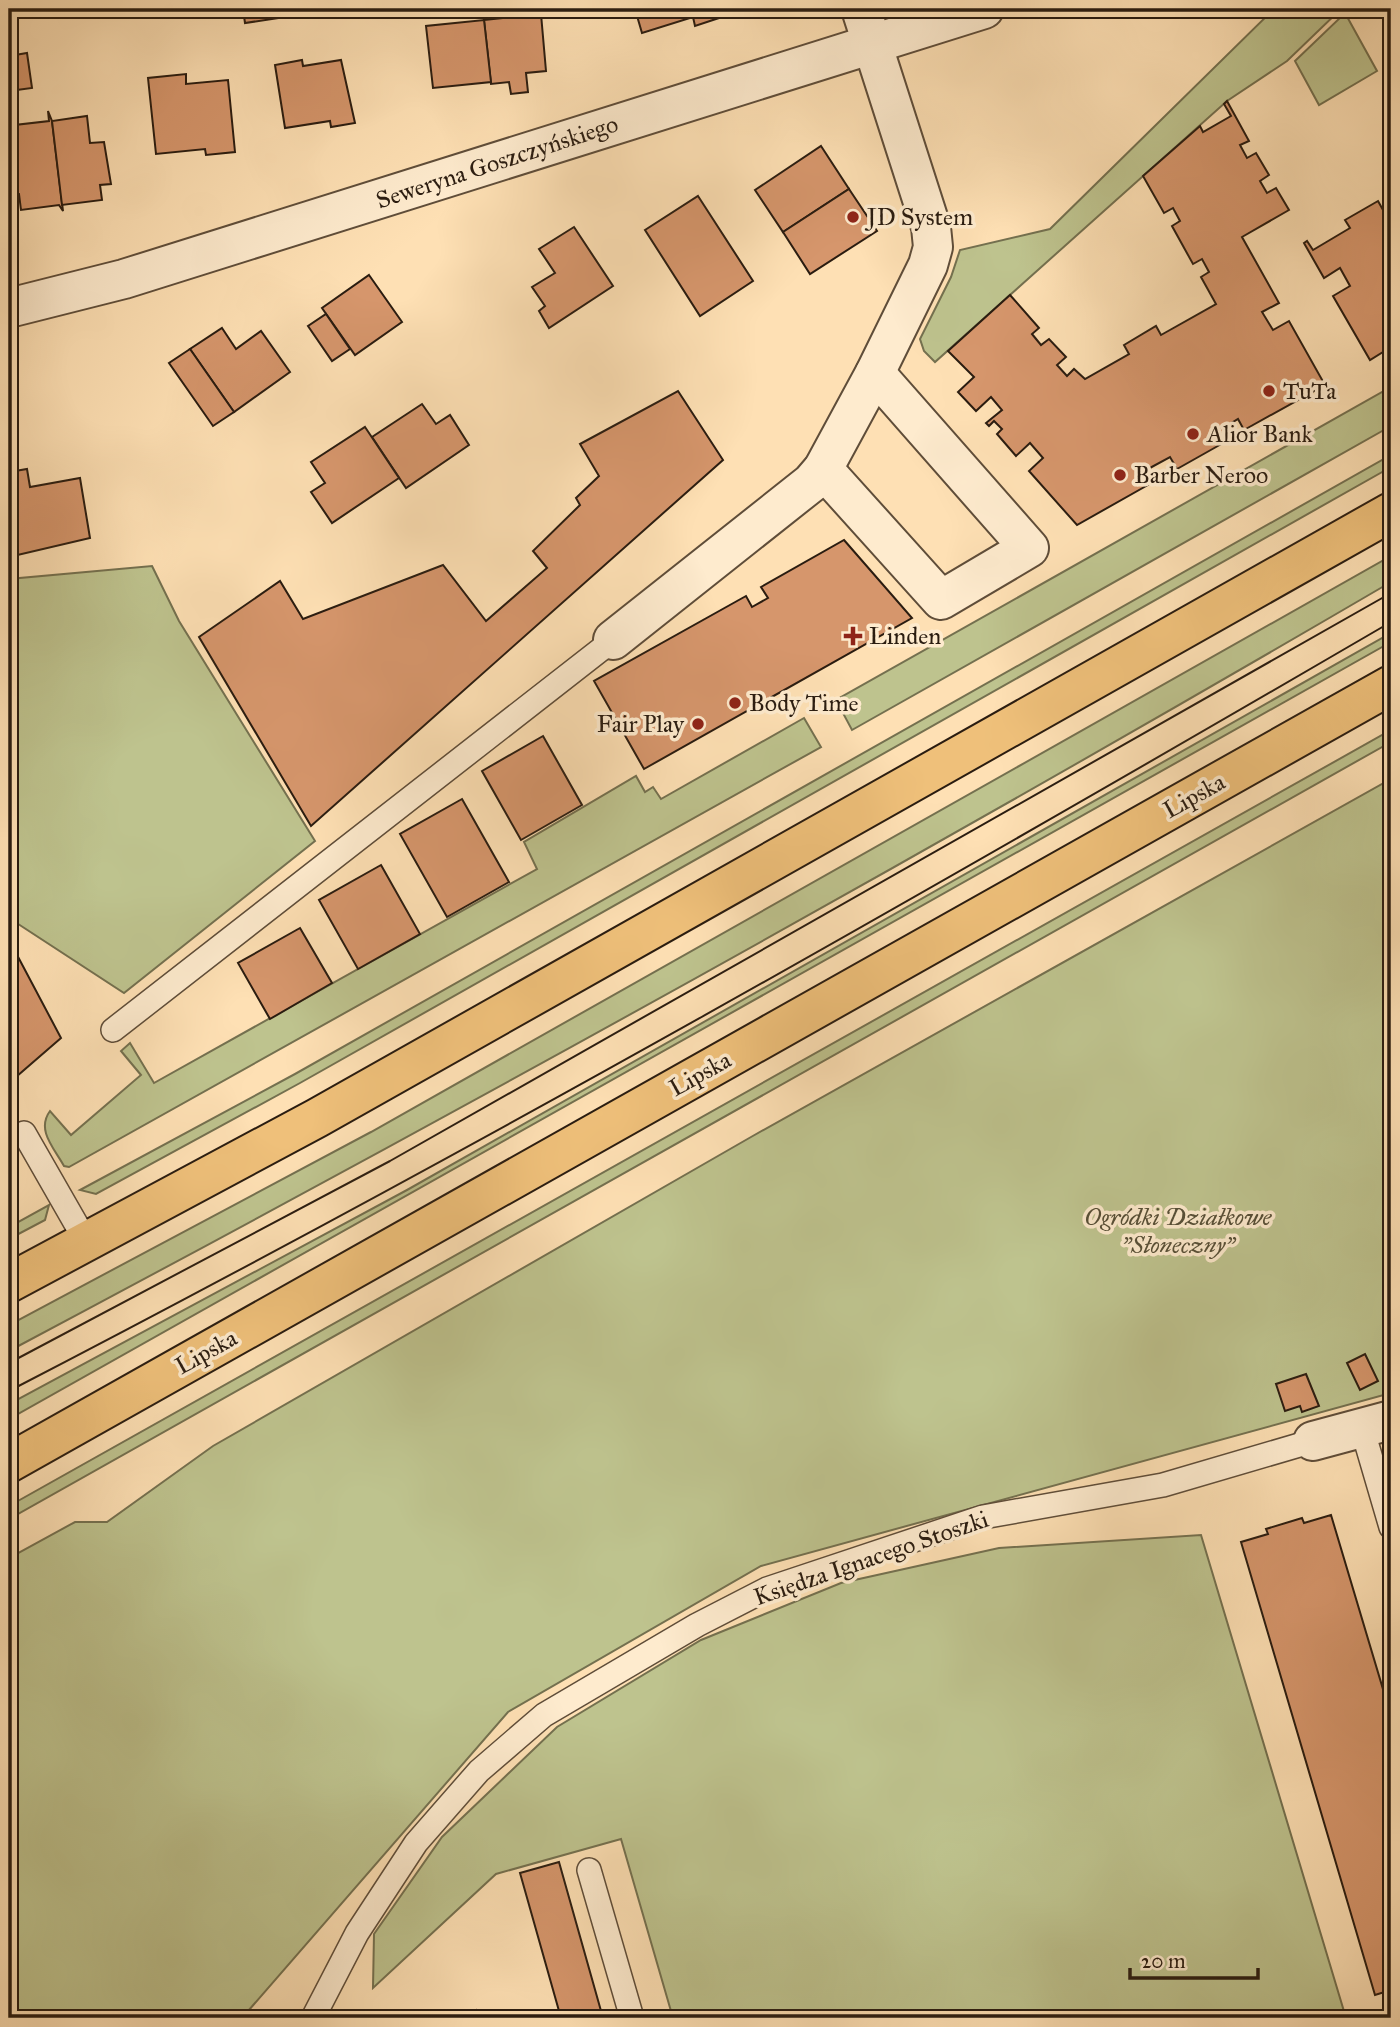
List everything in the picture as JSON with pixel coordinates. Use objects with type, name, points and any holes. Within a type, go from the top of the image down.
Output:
[{"type":"main road","points":[[9,1283],[329,1112],[1391,513]]},
{"type":"main road","name":"Lipska","points":[[9,1463],[1391,685]]},
{"type":"street","name":"Seweryna Goszczyńskiego","points":[[9,308],[124,279],[867,26],[984,9]]},
{"type":"street","points":[[613,640],[798,496],[823,469],[875,373],[928,265],[933,247],[931,227],[867,26]]},
{"type":"street","points":[[823,469],[941,600],[1030,548],[875,373]]},
{"type":"street","name":"Księdza Ignacego Stoszki","points":[[1313,1441],[1377,1424]]},
{"type":"lane","points":[[113,1030],[613,640]]},
{"type":"lane","points":[[24,1133],[87,1242]]},
{"type":"lane","points":[[1377,1424],[1391,1527]]},
{"type":"lane","name":"Księdza Ignacego Stoszki","points":[[313,2018],[357,1933],[416,1843],[479,1771],[544,1715],[697,1625],[767,1589],[983,1517],[1163,1485],[1313,1441]]},
{"type":"lane","points":[[589,1870],[632,2018]]},
{"type":"green space","points":[[1274,9],[1341,9],[1287,61],[1227,101],[935,362],[924,351],[920,339],[951,277],[960,250],[1050,229]]},
{"type":"green space","points":[[1345,13],[1377,71],[1319,105],[1295,61]]},
{"type":"green space","points":[[1391,387],[1391,426],[852,730],[836,700]]},
{"type":"green space","points":[[1391,455],[1391,467],[300,1083],[96,1194],[80,1190],[295,1074]]},
{"type":"green space","points":[[1391,556],[1391,582],[1048,780],[704,974],[9,1351],[9,1325],[371,1132]]},
{"type":"green space","points":[[152,566],[179,621],[315,841],[124,993],[9,918],[9,579]]},
{"type":"green space","points":[[1391,633],[1391,642],[9,1419],[9,1404],[407,1190]]},
{"type":"green space","points":[[804,718],[821,747],[69,1167],[64,1166],[51,1146],[45,1125],[50,1111],[71,1135],[141,1075],[121,1051],[130,1043],[154,1083],[537,869],[524,842],[636,776],[645,792],[653,787],[661,799]]},
{"type":"green space","points":[[1391,730],[1391,742],[9,1519],[9,1506]]},
{"type":"green space","name":"Ogródki Działkowe \"Słoneczny\"","points":[[1391,779],[1391,1393],[761,1566],[508,1712],[242,2018],[9,2018],[9,1558],[75,1522],[107,1522],[213,1446],[751,1137]]},
{"type":"green space","points":[[49,1205],[45,1220],[9,1239],[9,1227]]},
{"type":"green space","points":[[1201,1535],[1346,2018],[673,2018],[621,1839],[496,1874],[373,1988],[374,1934],[442,1837],[557,1727],[701,1640],[841,1583],[999,1548]]},
{"type":"building","points":[[243,9],[277,9],[279,18],[245,23]]},
{"type":"building","points":[[635,9],[720,9],[722,17],[695,26],[693,17],[642,33]]},
{"type":"building","points":[[541,14],[546,71],[526,73],[528,92],[511,94],[509,82],[491,84],[484,20]]},
{"type":"building","points":[[484,20],[491,82],[433,88],[426,26]]},
{"type":"building","points":[[27,53],[32,88],[9,91],[9,56]]},
{"type":"building","points":[[302,60],[303,66],[341,60],[355,123],[331,127],[330,121],[285,128],[275,65]]},
{"type":"building","points":[[186,74],[186,84],[228,80],[235,152],[206,155],[205,149],[156,154],[148,78]]},
{"type":"building","points":[[1227,101],[1249,141],[1240,145],[1247,158],[1256,153],[1269,175],[1260,181],[1267,193],[1276,188],[1289,210],[1242,237],[1279,303],[1262,312],[1273,330],[1289,321],[1325,385],[1244,430],[1238,419],[1225,427],[1232,438],[1177,469],[1170,457],[1148,469],[1155,481],[1077,525],[1029,471],[1043,458],[1030,443],[1016,456],[997,434],[1002,429],[994,421],[989,426],[986,423],[1002,410],[991,397],[976,411],[958,392],[974,377],[948,351],[1010,295],[1039,328],[1032,334],[1041,345],[1049,339],[1066,357],[1057,365],[1067,376],[1074,369],[1085,379],[1129,354],[1124,345],[1156,326],[1161,335],[1216,304],[1201,277],[1209,272],[1202,259],[1193,264],[1172,226],[1180,221],[1173,208],[1164,213],[1143,176],[1200,126],[1203,132],[1231,116],[1224,104]]},
{"type":"building","points":[[48,111],[52,121],[63,211],[59,205],[21,210],[19,194],[10,195],[9,189],[9,154],[18,153],[15,125],[49,121]]},
{"type":"building","points":[[87,116],[90,143],[104,142],[111,184],[100,185],[102,200],[62,205],[52,121]]},
{"type":"building","points":[[821,146],[849,189],[783,232],[755,190]]},
{"type":"building","points":[[849,189],[877,231],[810,274],[783,232]]},
{"type":"building","points":[[698,196],[753,281],[700,316],[645,230]]},
{"type":"building","points":[[1378,201],[1383,210],[1391,206],[1391,347],[1370,360],[1333,296],[1350,286],[1340,268],[1324,278],[1304,243],[1307,241],[1313,250],[1350,228],[1345,220]]},
{"type":"building","points":[[574,227],[613,286],[549,328],[539,311],[545,306],[532,287],[555,273],[539,249]]},
{"type":"building","points":[[369,275],[402,322],[355,355],[322,308]]},
{"type":"building","points":[[326,314],[350,349],[332,361],[308,326]]},
{"type":"building","points":[[222,328],[236,349],[261,331],[290,372],[234,412],[190,349]]},
{"type":"building","points":[[190,349],[234,412],[213,426],[169,363]]},
{"type":"building","points":[[678,391],[723,460],[311,826],[199,637],[280,581],[303,619],[443,565],[486,621],[547,568],[533,551],[580,505],[576,498],[599,476],[580,444]]},
{"type":"building","points":[[422,404],[436,424],[450,415],[469,445],[406,488],[372,437]]},
{"type":"building","points":[[365,427],[399,478],[332,523],[311,492],[325,483],[311,462]]},
{"type":"building","points":[[27,469],[30,487],[80,478],[90,538],[9,557],[9,472]]},
{"type":"building","points":[[844,540],[912,618],[644,769],[594,681],[746,596],[752,607],[768,598],[761,587]]},
{"type":"building","points":[[543,736],[582,805],[521,840],[482,771]]},
{"type":"building","points":[[462,799],[509,882],[447,917],[400,834]]},
{"type":"building","points":[[381,865],[420,934],[358,969],[319,900]]},
{"type":"building","points":[[300,928],[332,983],[270,1019],[238,963]]},
{"type":"building","points":[[16,953],[61,1038],[9,1083],[9,957]]},
{"type":"building","points":[[1365,1354],[1378,1381],[1360,1390],[1347,1363]]},
{"type":"building","points":[[1306,1374],[1319,1406],[1302,1412],[1300,1406],[1285,1411],[1276,1384]]},
{"type":"building","points":[[1331,1515],[1391,1716],[1391,1990],[1375,1995],[1241,1542],[1268,1534],[1266,1529],[1302,1518],[1304,1523]]},
{"type":"building","points":[[559,1862],[603,2018],[561,2018],[520,1873]]},
{"type":"building","points":[[476,2010],[479,2018],[447,2018]]},
{"type":"tram line","points":[[9,1363],[390,1161],[1391,593]]},
{"type":"tram line","points":[[9,1391],[358,1206],[705,1015],[1391,622]]},
{"type":"place","name":"JD System","points":[[853,217]]},
{"type":"place","name":"TuTa","points":[[1269,391]]},
{"type":"place","name":"Alior Bank","points":[[1193,434]]},
{"type":"place","name":"Barber Neroo","points":[[1120,475]]},
{"type":"place","name":"Linden","points":[[853,636]]},
{"type":"place","name":"Body Time","points":[[735,703]]},
{"type":"place","name":"Fair Play","points":[[698,724]]}]
